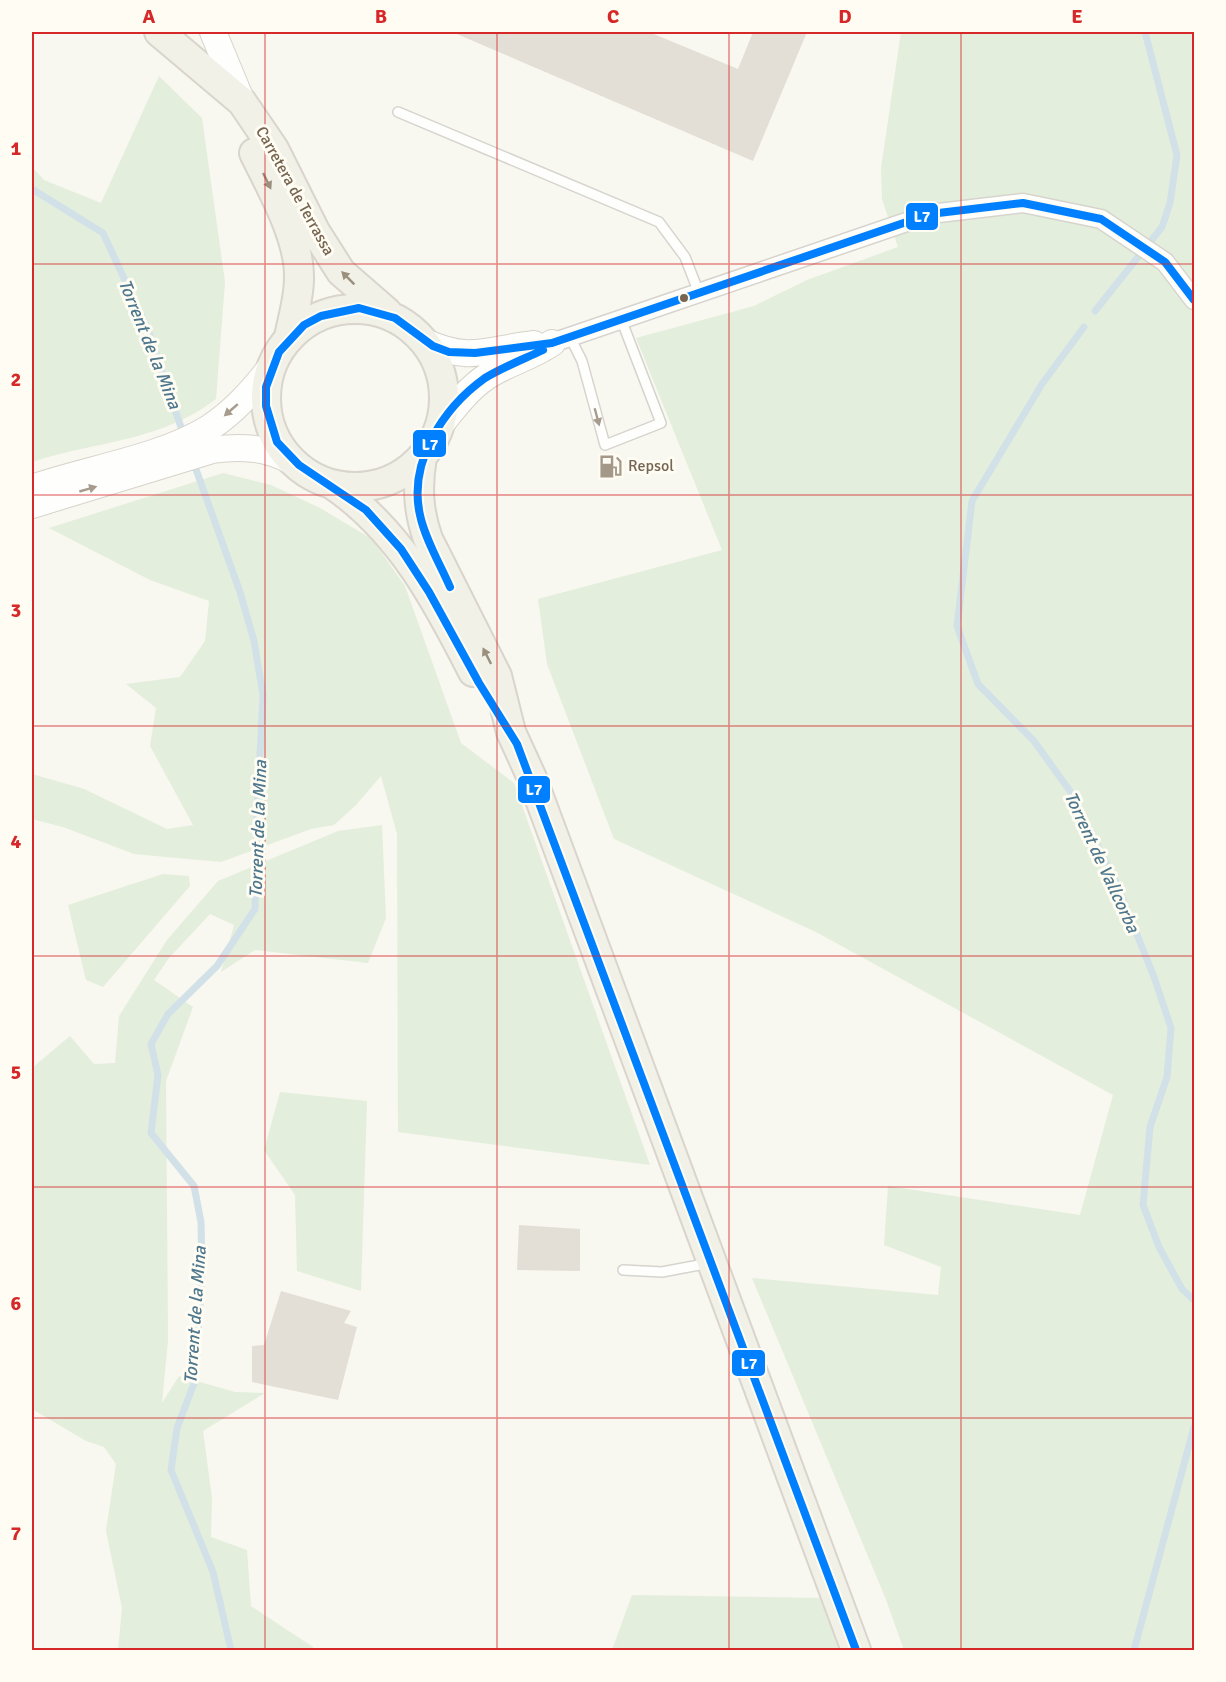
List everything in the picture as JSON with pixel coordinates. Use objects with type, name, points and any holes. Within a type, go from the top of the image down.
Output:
[{"type":"main road","name":"Carretera de Terrassa","points":[[159,32],[242,102],[273,149],[315,231],[341,272],[391,316]]},
{"type":"main road","name":"Carretera de Terrassa","points":[[199,64],[263,172],[282,212],[296,251],[300,276],[289,337]]},
{"type":"main road","points":[[333,485],[366,487],[398,477],[422,457],[441,424],[444,399],[441,373],[424,342],[414,331],[391,316],[368,309],[342,309],[307,322],[289,337],[271,368],[266,389],[266,409],[279,446],[291,461],[310,476],[333,485],[366,509],[411,562],[480,684],[511,732],[532,778],[856,1650]]},
{"type":"main road","points":[[422,457],[418,493],[420,516],[433,551],[497,676],[511,732]]},
{"type":"street","points":[[213,32],[242,102]]},
{"type":"street","points":[[424,342],[447,352],[479,355],[561,340],[930,214],[1023,203],[1101,219],[1165,262],[1194,300]]},
{"type":"street","points":[[441,424],[464,397],[486,378],[532,357],[561,340]]},
{"type":"street","points":[[32,488],[178,443],[208,429],[248,396],[271,368]]},
{"type":"street","points":[[32,505],[212,450],[229,448],[267,450],[291,461]]},
{"type":"street","points":[[32,476],[100,466]]},
{"type":"lane","points":[[398,112],[659,222],[685,257],[699,293]]},
{"type":"lane","points":[[561,340],[582,361],[605,445],[661,423],[621,320]]},
{"type":"lane","points":[[623,1270],[662,1272],[712,1262]]},
{"type":"green space","points":[[901,32],[1194,32],[1194,1650],[904,1650],[885,1597],[752,1278],[938,1295],[941,1267],[884,1245],[888,1186],[1080,1215],[1113,1095],[816,932],[614,839],[547,664],[538,599],[722,550],[636,338],[754,306],[807,280],[898,247],[882,199],[881,168]]},
{"type":"green space","points":[[159,76],[202,118],[225,282],[216,399],[173,424],[150,432],[32,462],[32,167],[44,180],[101,203]]},
{"type":"green space","points":[[223,473],[271,485],[320,508],[372,539],[405,586],[461,743],[514,783],[650,1165],[398,1132],[397,834],[381,776],[356,805],[334,825],[311,829],[221,862],[134,854],[63,827],[32,819],[32,774],[84,789],[167,829],[193,825],[150,746],[156,708],[126,684],[180,677],[205,641],[209,601],[150,580],[49,528]]},
{"type":"green space","points":[[382,825],[386,918],[368,963],[255,950],[221,972],[234,925],[210,914],[169,958],[154,980],[193,1007],[166,1081],[168,1340],[162,1403],[179,1376],[235,1392],[265,1393],[203,1431],[212,1498],[211,1537],[247,1550],[251,1606],[313,1647],[313,1650],[118,1650],[122,1608],[106,1531],[116,1464],[104,1447],[86,1441],[32,1409],[32,1068],[70,1036],[94,1064],[115,1063],[119,1016],[167,940],[218,881],[338,831]]},
{"type":"green space","points":[[163,874],[189,876],[190,886],[103,987],[86,980],[68,905]]},
{"type":"green space","points":[[280,1092],[367,1101],[361,1291],[297,1271],[295,1195],[264,1150]]},
{"type":"green space","points":[[632,1595],[822,1598],[841,1650],[612,1650]]},
{"type":"building","points":[[452,32],[649,32],[738,69],[753,32],[807,32],[753,161]]},
{"type":"building","points":[[519,1225],[580,1229],[580,1271],[517,1270]]},
{"type":"building","points":[[281,1291],[351,1311],[344,1323],[357,1327],[338,1400],[252,1382],[252,1346],[264,1345]]},
{"type":"waterway","name":"Torrent de Vallcorba","points":[[1095,311],[1162,227],[1170,203],[1177,155],[1145,32]]},
{"type":"waterway","name":"Torrent de la Mina","points":[[32,189],[103,233],[148,330],[184,436]]},
{"type":"waterway","name":"Torrent de Vallcorba","points":[[1084,327],[1042,384],[972,501],[957,626],[978,684],[1034,741],[1070,791],[1116,882],[1154,977],[1171,1028],[1167,1077],[1150,1127],[1143,1205],[1159,1247],[1182,1289],[1194,1300]]},
{"type":"waterway","name":"Torrent de la Mina","points":[[193,461],[240,592],[254,641],[263,695],[255,909],[217,966],[168,1014],[151,1044],[158,1075],[151,1133],[194,1186],[201,1222],[202,1272],[195,1381],[177,1428],[171,1470],[213,1572],[231,1650]]},
{"type":"waterway","name":"Torrent de Vallcorba","points":[[1134,1650],[1194,1427]]},
{"type":"transit line","name":"L7","points":[[856,1650],[517,744],[479,683],[429,592],[401,549],[366,510],[299,465],[277,442],[266,406],[266,387],[279,352],[304,325],[321,316],[359,308],[395,318],[433,346],[449,352],[475,353],[552,343],[930,214],[1023,203],[1101,219],[1165,262],[1194,300]]},
{"type":"transit line","name":"L7","points":[[450,587],[429,542],[420,515],[419,475],[424,456],[443,421],[470,390],[492,374],[543,350]]},
{"type":"place","name":"Repsol","points":[[610,466]]}]
